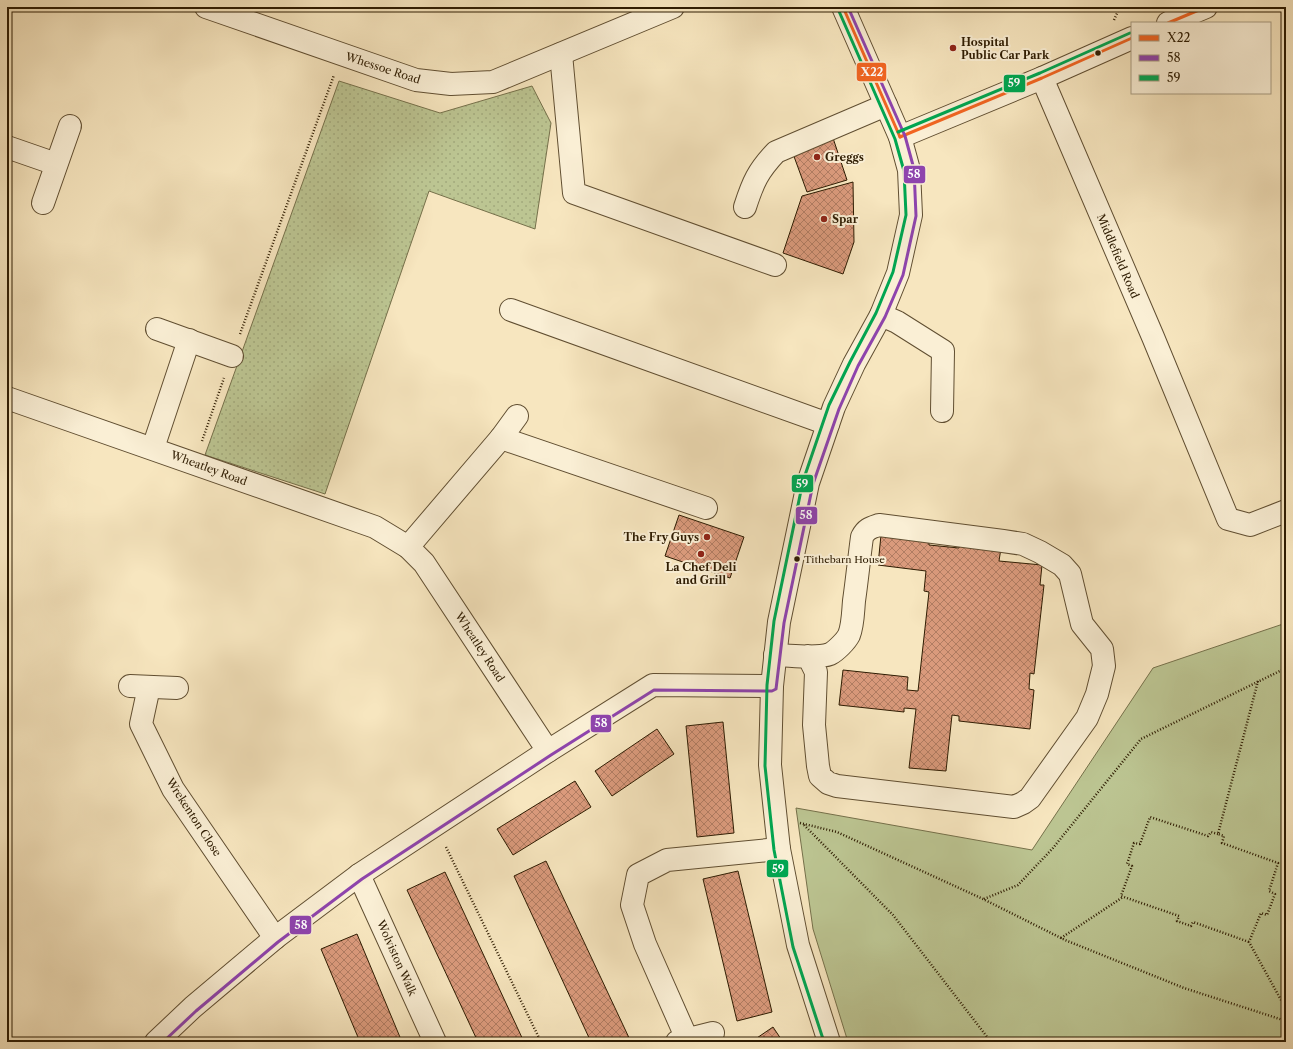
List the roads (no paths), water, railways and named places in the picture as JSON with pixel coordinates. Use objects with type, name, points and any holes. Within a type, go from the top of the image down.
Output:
[{"type":"street","name":"Whessoe Road","points":[[206,7],[416,80],[451,84],[494,82],[673,7]]},
{"type":"street","points":[[829,1042],[798,945],[775,820],[770,765],[772,686],[778,622],[808,483],[834,408],[854,364],[881,315],[898,273],[911,215],[909,170],[900,137],[843,7]]},
{"type":"street","points":[[1170,22],[1206,7]]},
{"type":"street","points":[[900,137],[1042,78],[1131,38]]},
{"type":"street","points":[[561,54],[574,193],[775,265]]},
{"type":"street","name":"Middlefield Road","points":[[1042,78],[1228,519],[1250,525],[1286,510]]},
{"type":"street","points":[[745,207],[752,184],[765,164],[776,152],[886,105]]},
{"type":"street","points":[[43,203],[70,126]]},
{"type":"street","points":[[7,147],[56,164]]},
{"type":"street","points":[[511,310],[828,424]]},
{"type":"street","points":[[881,315],[897,322],[943,351],[942,412]]},
{"type":"street","points":[[156,329],[232,356]]},
{"type":"street","points":[[153,448],[189,340]]},
{"type":"street","name":"Wheatley Road","points":[[7,398],[375,527],[408,547],[424,563],[548,751]]},
{"type":"street","points":[[408,547],[501,438],[517,416]]},
{"type":"street","points":[[501,438],[659,501],[706,508]]},
{"type":"street","points":[[775,655],[808,656],[820,657],[831,654],[849,635],[862,537],[864,532],[878,525],[1023,544],[1062,565],[1070,574],[1082,624],[1102,649],[1104,666],[1097,694],[1087,718],[1030,798],[1023,803],[1014,806],[837,786],[828,783],[820,776],[818,766],[814,724],[816,672],[808,656]]},
{"type":"street","points":[[156,1042],[193,1007],[275,938],[359,875],[548,751],[653,685],[772,686]]},
{"type":"street","name":"Wrekenton Close","points":[[177,688],[140,686],[141,724],[173,789],[275,938]]},
{"type":"street","points":[[713,1033],[682,1040],[645,944],[632,905],[638,875],[667,860],[780,849]]},
{"type":"street","name":"Wolviston Walk","points":[[359,875],[435,1042]]},
{"type":"place","name":"Hospital Public Car Park","points":[[953,48]]},
{"type":"place","name":"Greggs","points":[[817,157]]},
{"type":"place","name":"Spar","points":[[824,219]]},
{"type":"place","name":"The Fry Guys","points":[[707,537]]},
{"type":"place","name":"La Chef Deli and Grill","points":[[701,554]]},
{"type":"place","name":"Tithebarn House","points":[[797,559]]}]
